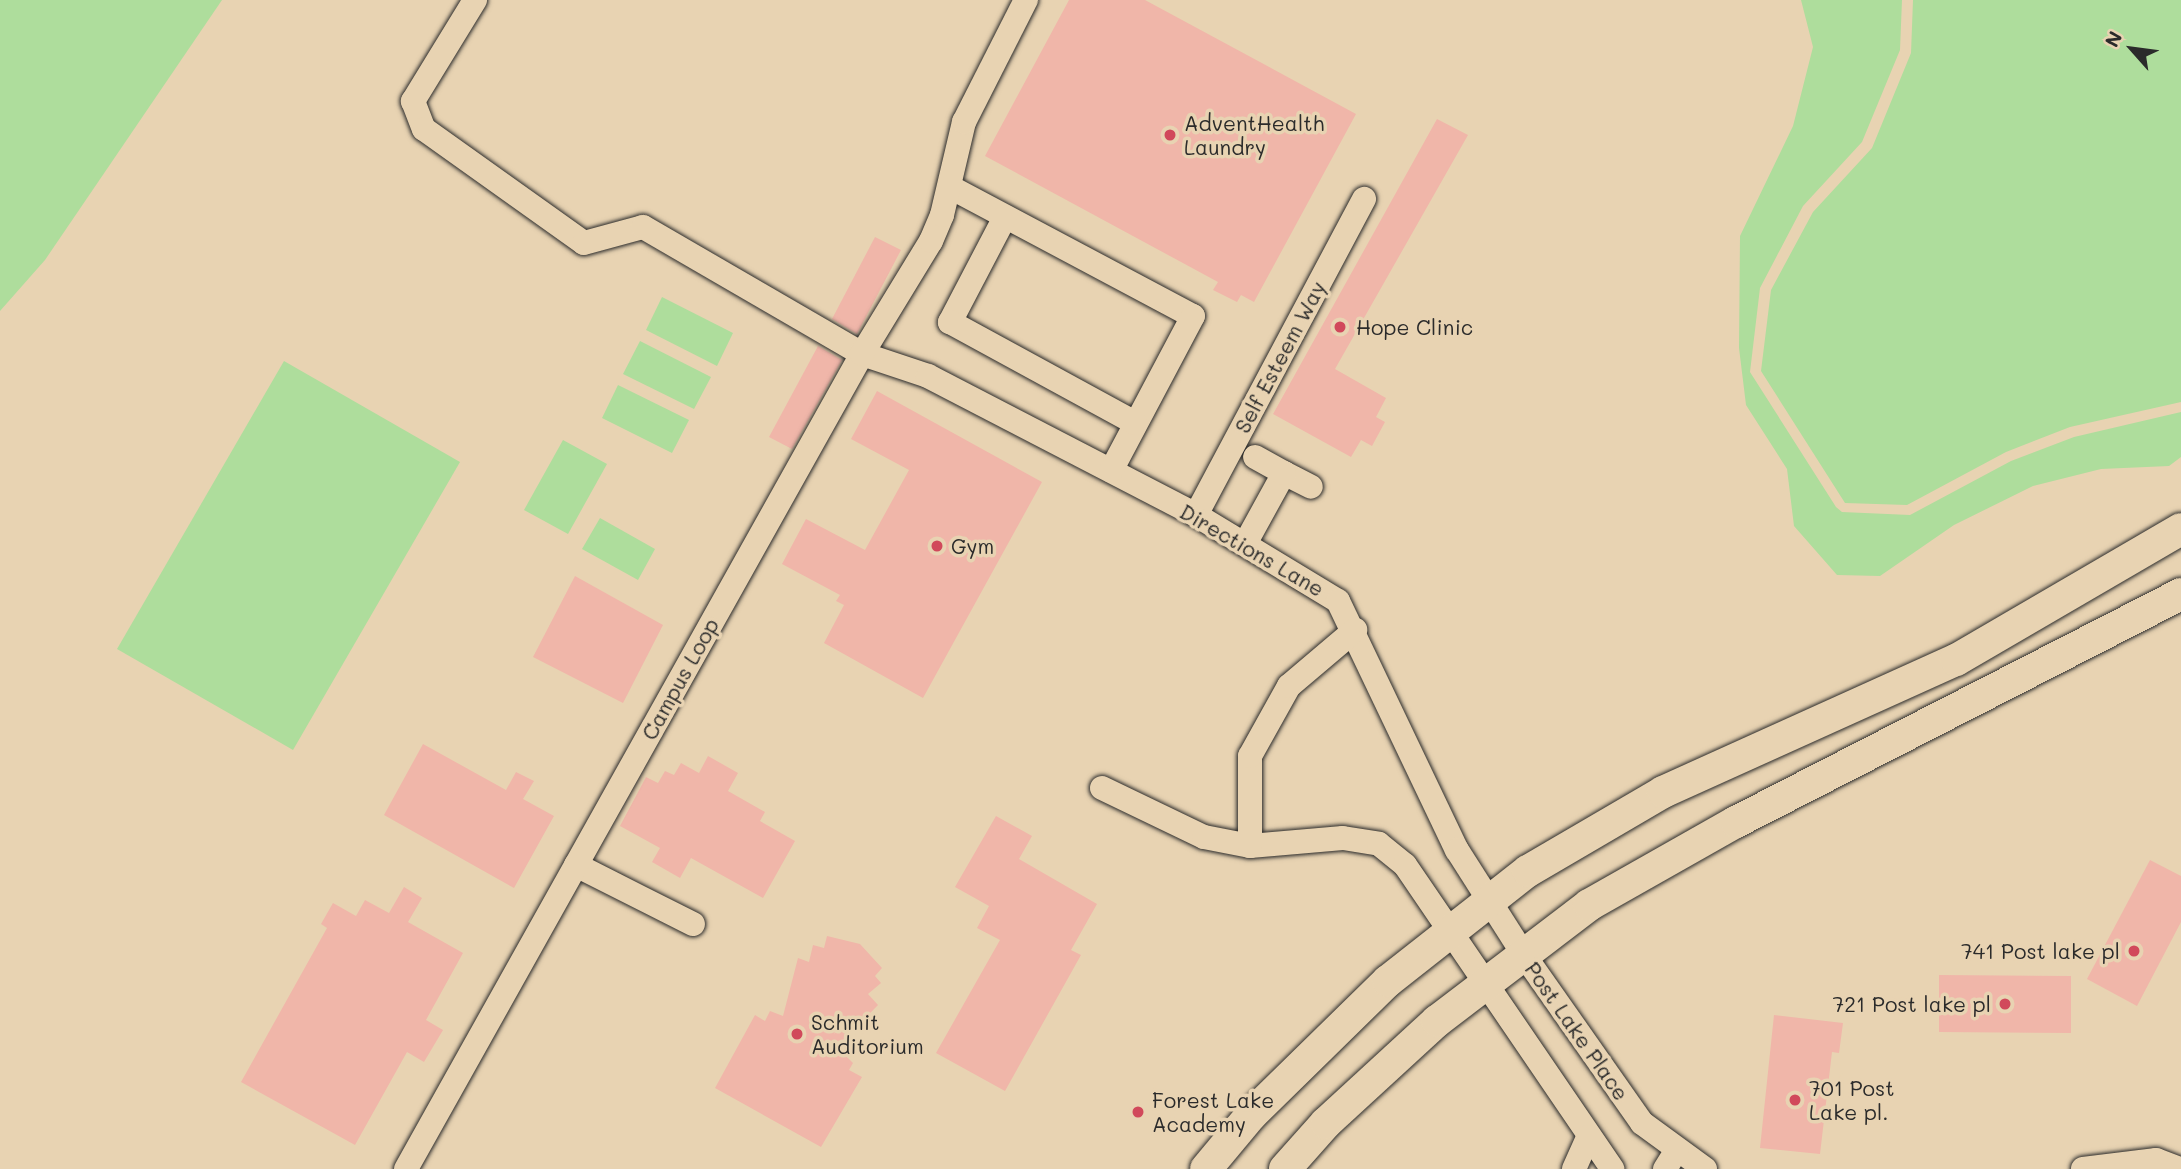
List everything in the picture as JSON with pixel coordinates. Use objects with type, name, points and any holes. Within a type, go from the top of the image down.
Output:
[{"type":"main road","points":[[1206,1169],[1251,1115],[1388,981],[1528,871],[1663,792],[1956,660],[2181,530]]},
{"type":"main road","points":[[1285,1169],[1356,1095],[1437,1020],[1589,905],[1736,822],[2181,594]]},
{"type":"street","name":"Directions Lane","points":[[475,0],[413,101],[424,129],[584,243],[643,227],[862,354],[928,376],[1196,515],[1338,601],[1355,630],[1457,850],[1490,901]]},
{"type":"street","name":"Campus Loop","points":[[406,1169],[862,354],[932,241],[950,187],[964,122],[1026,0]]},
{"type":"street","points":[[950,187],[1193,316],[1111,471]]},
{"type":"street","name":"Self Esteem Way","points":[[1196,515],[1364,199]]},
{"type":"street","points":[[1006,217],[950,322],[1135,423]]},
{"type":"street","points":[[1255,457],[1311,487]]},
{"type":"street","points":[[1245,544],[1284,473]]},
{"type":"street","points":[[1250,846],[1250,756],[1289,685],[1355,630]]},
{"type":"street","points":[[1102,788],[1204,837],[1250,846],[1343,838],[1378,844],[1405,865],[1612,1169]]},
{"type":"street","points":[[576,865],[693,924]]},
{"type":"street","name":"Post Lake Place","points":[[1490,901],[1524,955],[1634,1113],[1671,1159],[1705,1169]]},
{"type":"street","points":[[1574,1169],[1588,1137]]},
{"type":"street","points":[[2083,1169],[2156,1160],[2180,1169]]},
{"type":"green space","points":[[0,0],[222,0],[45,260],[0,311]]},
{"type":"green space","points":[[1801,0],[1902,0],[1900,50],[1862,142],[1803,206],[1760,288],[1750,372],[1836,507],[1842,512],[1910,515],[2011,461],[2074,437],[2181,412],[2181,457],[2169,466],[2101,469],[2033,486],[1954,525],[1880,576],[1837,575],[1794,526],[1787,469],[1746,405],[1739,348],[1740,236],[1793,126],[1813,47]]},
{"type":"green space","points":[[1913,0],[2181,0],[2181,402],[2070,427],[2006,452],[1907,505],[1845,503],[1761,371],[1771,290],[1813,212],[1872,148],[1911,53]]},
{"type":"green space","points":[[662,297],[733,333],[717,366],[646,330]]},
{"type":"green space","points":[[640,341],[711,377],[694,409],[623,374]]},
{"type":"green space","points":[[284,361],[460,462],[293,750],[117,649]]},
{"type":"green space","points":[[618,385],[689,420],[672,453],[602,418]]},
{"type":"green space","points":[[563,440],[607,464],[568,534],[524,510]]},
{"type":"green space","points":[[600,518],[655,549],[638,580],[582,549]]},
{"type":"building","name":"AdventHealth Laundry","points":[[1069,0],[1145,0],[1356,114],[1254,302],[1241,295],[1237,302],[1213,290],[1218,282],[985,156]]},
{"type":"building","name":"Hope Clinic","points":[[1437,119],[1468,135],[1335,369],[1386,398],[1376,417],[1385,422],[1372,446],[1361,440],[1351,457],[1273,414]]},
{"type":"building","points":[[875,237],[901,250],[857,334],[832,319]]},
{"type":"building","points":[[818,346],[842,360],[792,449],[769,437]]},
{"type":"building","name":"Gym","points":[[877,391],[1042,482],[923,698],[824,643],[844,605],[836,601],[840,595],[782,564],[806,519],[865,550],[909,470],[851,439]]},
{"type":"building","points":[[575,576],[663,625],[623,703],[533,657]]},
{"type":"building","points":[[423,744],[506,790],[516,772],[534,781],[523,799],[554,816],[514,888],[384,815]]},
{"type":"building","points":[[708,756],[738,773],[728,791],[765,812],[760,821],[795,841],[763,898],[691,858],[680,878],[652,862],[660,848],[620,826],[646,777],[658,783],[665,771],[674,775],[681,763],[699,773]]},
{"type":"building","points":[[996,816],[1032,836],[1019,859],[1097,904],[1071,950],[1081,955],[1005,1091],[936,1053],[1000,940],[977,928],[989,906],[955,887]]},
{"type":"building","name":"741 Post lake pl","points":[[2150,860],[2181,876],[2181,922],[2137,1006],[2087,979]]},
{"type":"building","points":[[404,887],[422,898],[408,922],[463,953],[426,1020],[443,1030],[424,1062],[407,1052],[355,1145],[241,1082],[327,928],[321,924],[333,903],[356,916],[365,900],[389,913]]},
{"type":"building","name":"Schmit Auditorium","points":[[827,936],[860,944],[882,968],[875,976],[881,983],[868,994],[878,1005],[837,1047],[853,1063],[849,1070],[862,1077],[821,1147],[715,1088],[755,1015],[765,1021],[770,1011],[783,1016],[798,958],[809,962],[813,945],[824,948]]},
{"type":"building","name":"721 Post lake pl","points":[[1939,975],[2071,976],[2071,1033],[1939,1032]]},
{"type":"building","name":"701 Post Lake pl.","points":[[1774,1015],[1843,1023],[1839,1053],[1832,1052],[1820,1154],[1760,1148]]},
{"type":"place","name":"AdventHealth Laundry","points":[[1170,135]]},
{"type":"place","name":"Hope Clinic","points":[[1340,327]]},
{"type":"place","name":"Gym","points":[[937,546]]},
{"type":"place","name":"741 Post lake pl","points":[[2134,951]]},
{"type":"place","name":"721 Post lake pl","points":[[2005,1004]]},
{"type":"place","name":"Schmit Auditorium","points":[[797,1034]]},
{"type":"place","name":"701 Post Lake pl.","points":[[1795,1100]]},
{"type":"place","name":"Forest Lake Academy","points":[[1138,1112]]}]
